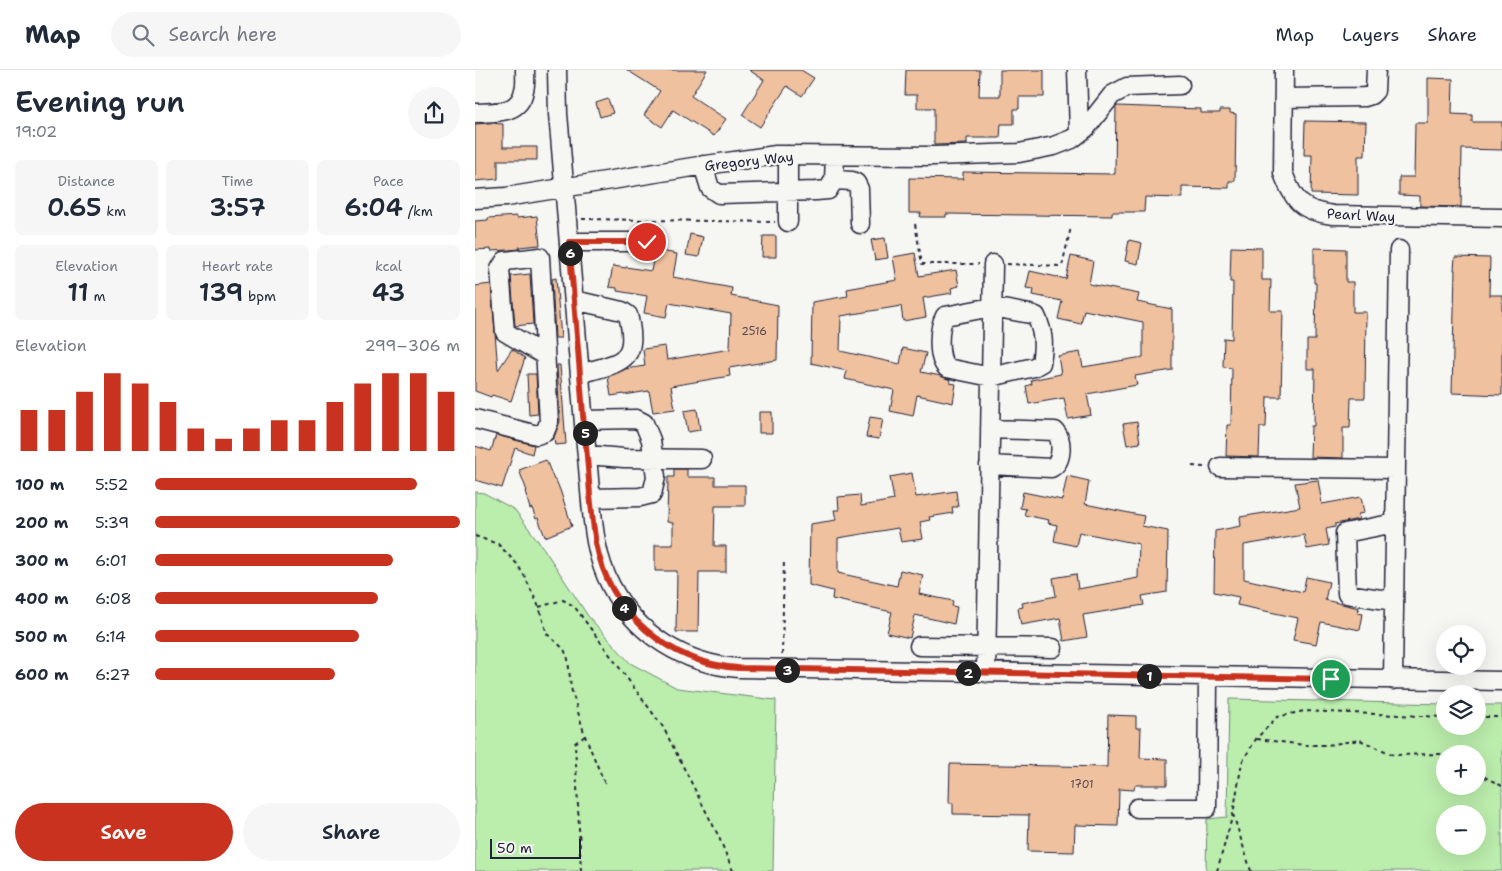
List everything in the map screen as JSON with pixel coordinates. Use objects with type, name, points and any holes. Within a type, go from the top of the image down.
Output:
[{"type":"street","points":[[475,113],[502,112],[516,106],[524,90],[525,70]]},
{"type":"street","points":[[557,70],[558,114],[564,188],[596,544],[602,566],[623,606],[640,626],[668,647],[696,660],[724,667],[782,670],[1502,681]]},
{"type":"street","points":[[1077,70],[1079,134]]},
{"type":"street","name":"Pearl Way","points":[[1284,70],[1283,173],[1289,189],[1305,207],[1312,211],[1349,216],[1502,218]]},
{"type":"street","points":[[1283,98],[1365,97],[1375,91],[1376,70]]},
{"type":"street","points":[[1079,134],[1112,95],[1127,87],[1180,85]]},
{"type":"street","name":"Gregory Way","points":[[475,200],[506,197],[776,155],[935,156],[1019,153],[1053,146],[1072,139],[1079,134]]},
{"type":"street","points":[[788,156],[788,222]]},
{"type":"street","points":[[703,165],[710,188],[719,194],[828,190],[834,180],[835,156]]},
{"type":"street","points":[[834,180],[856,183],[859,189],[860,224]]},
{"type":"street","points":[[569,242],[647,242]]},
{"type":"street","points":[[1393,680],[1399,250]]},
{"type":"street","points":[[475,419],[537,435],[545,432],[549,422],[540,257],[505,262],[500,269],[505,332],[544,355]]},
{"type":"street","points":[[986,673],[993,264]]},
{"type":"street","points":[[574,300],[622,311],[628,315],[631,326],[631,349],[627,355],[618,362],[580,374]]},
{"type":"street","points":[[992,307],[1036,316],[1042,328],[1043,349],[1041,363],[991,377],[947,368],[939,347],[945,316],[992,307]]},
{"type":"street","points":[[584,420],[635,419],[644,422],[651,440],[656,477],[652,494],[640,497],[591,498]]},
{"type":"street","points":[[989,465],[1051,468],[1057,463],[1061,445],[1055,431],[990,429]]},
{"type":"street","points":[[587,455],[703,460]]},
{"type":"street","points":[[1219,467],[1396,469]]},
{"type":"street","points":[[1394,601],[1347,594],[1345,533],[1395,523]]},
{"type":"street","points":[[919,646],[1053,648]]},
{"type":"street","points":[[1137,808],[1207,808],[1208,676]]},
{"type":"path","points":[[567,219],[788,222]]},
{"type":"path","points":[[475,536],[498,544],[517,564],[539,607],[547,634],[564,649],[571,688],[585,736],[605,784]]},
{"type":"path","points":[[782,670],[783,559]]},
{"type":"path","points":[[539,607],[563,600],[574,606],[663,727],[718,836],[733,871]]},
{"type":"path","points":[[1217,871],[1233,814],[1241,762],[1256,739],[1277,717],[1304,711],[1436,717]]},
{"type":"path","points":[[1486,717],[1502,717]]},
{"type":"path","points":[[581,871],[575,743],[585,736]]},
{"type":"path","points":[[1256,739],[1327,745],[1360,740],[1394,755],[1436,754]]},
{"type":"path","points":[[1486,778],[1502,786]]},
{"type":"path","points":[[1233,814],[1251,871]]},
{"type":"green space","points":[[475,492],[484,493],[515,510],[544,549],[588,616],[630,663],[677,688],[776,700],[773,871],[475,871]]},
{"type":"green space","points":[[1229,699],[1436,704],[1436,735],[1486,735],[1486,705],[1502,705],[1502,871],[1206,871],[1207,819],[1227,817]]},
{"type":"building","points":[[627,70],[707,70],[691,96],[726,119],[714,136],[673,110],[662,127],[644,115],[660,91]]},
{"type":"building","points":[[749,70],[801,70],[814,78],[802,96],[787,86],[760,127],[742,115],[764,80]]},
{"type":"building","points":[[906,70],[980,70],[979,96],[1000,96],[1000,70],[1044,70],[1044,97],[1019,97],[1019,109],[1014,109],[1014,124],[1001,124],[1000,138],[967,138],[967,144],[934,145],[934,108],[917,108],[917,95],[905,95]]},
{"type":"building","points":[[1428,78],[1453,79],[1452,114],[1472,115],[1472,122],[1502,122],[1502,150],[1462,149],[1461,207],[1420,206],[1420,196],[1399,195],[1399,177],[1414,177],[1415,123],[1428,123]]},
{"type":"building","points":[[608,99],[613,113],[600,117],[596,103]]},
{"type":"building","points":[[1117,106],[1201,109],[1201,113],[1220,113],[1220,110],[1230,110],[1230,113],[1236,114],[1235,181],[1229,181],[1229,188],[1182,187],[1182,198],[1145,197],[1144,212],[1112,212],[1112,216],[946,214],[946,217],[920,217],[921,213],[909,213],[909,178],[963,179],[963,172],[1115,174]]},
{"type":"building","points":[[1305,121],[1366,122],[1365,156],[1358,156],[1358,195],[1311,194],[1312,155],[1304,155]]},
{"type":"building","points":[[475,124],[503,124],[503,147],[537,147],[537,160],[498,160],[498,179],[475,181]]},
{"type":"building","points":[[517,216],[517,218],[537,216],[540,245],[509,250],[475,250],[475,221]]},
{"type":"building","points":[[690,234],[703,237],[699,257],[686,255]]},
{"type":"building","points":[[763,236],[776,236],[776,257],[762,257]]},
{"type":"building","points":[[885,238],[888,258],[875,260],[871,240]]},
{"type":"building","points":[[1129,240],[1142,243],[1138,264],[1125,261]]},
{"type":"building","points":[[1231,247],[1262,248],[1262,280],[1271,280],[1270,311],[1283,311],[1281,397],[1267,397],[1266,427],[1260,427],[1259,457],[1226,456],[1227,425],[1231,425],[1232,368],[1223,367],[1224,338],[1232,339],[1233,282],[1230,282]]},
{"type":"building","points":[[1314,248],[1346,249],[1346,282],[1353,282],[1353,312],[1366,312],[1365,398],[1351,398],[1350,428],[1343,428],[1343,458],[1310,457],[1311,426],[1314,426],[1315,369],[1307,369],[1307,340],[1315,340],[1316,283],[1314,283]]},
{"type":"building","points":[[655,250],[677,254],[673,277],[732,288],[731,296],[778,305],[777,360],[729,368],[730,376],[671,386],[675,409],[653,412],[649,391],[611,396],[608,377],[625,369],[645,366],[643,349],[665,346],[667,360],[730,349],[731,314],[669,303],[666,317],[644,313],[647,296],[617,291],[617,288],[609,287],[613,266],[651,271]]},
{"type":"building","points":[[915,253],[919,276],[956,270],[959,286],[951,288],[952,293],[923,298],[926,317],[903,321],[901,306],[841,316],[840,351],[900,364],[903,348],[926,353],[921,372],[941,376],[950,380],[950,383],[956,384],[953,403],[917,395],[913,416],[890,411],[894,390],[845,379],[847,371],[811,363],[812,302],[848,296],[847,289],[897,280],[893,257]]},
{"type":"building","points":[[1071,256],[1093,261],[1089,284],[1139,294],[1137,302],[1172,309],[1172,370],[1135,376],[1137,385],[1087,394],[1091,415],[1068,419],[1064,398],[1029,404],[1026,386],[1032,384],[1031,380],[1061,374],[1058,356],[1080,352],[1083,367],[1143,357],[1143,322],[1084,310],[1081,324],[1058,319],[1062,301],[1033,295],[1034,289],[1026,288],[1030,271],[1066,279]]},
{"type":"building","points":[[1455,257],[1490,258],[1489,295],[1502,295],[1502,395],[1452,393]]},
{"type":"building","points":[[530,274],[533,324],[515,326],[511,276]]},
{"type":"building","points":[[556,278],[561,338],[555,338],[552,279]]},
{"type":"building","points":[[491,284],[498,370],[512,349],[525,358],[511,401],[475,391],[475,286]]},
{"type":"building","points":[[557,365],[560,365],[566,444],[555,445],[554,437],[560,421]]},
{"type":"building","points":[[527,374],[536,374],[538,414],[529,415]]},
{"type":"building","points":[[697,409],[700,430],[688,432],[684,411]]},
{"type":"building","points":[[759,412],[772,412],[772,433],[759,433]]},
{"type":"building","points":[[870,417],[883,419],[879,439],[866,437]]},
{"type":"building","points":[[1137,422],[1140,443],[1127,445],[1123,424]]},
{"type":"building","points":[[496,435],[534,445],[532,454],[515,448],[502,488],[475,480],[475,446],[491,451]]},
{"type":"building","points":[[546,460],[560,490],[572,526],[545,537],[538,518],[536,519],[532,508],[530,509],[525,491],[527,491],[519,470]]},
{"type":"building","points":[[674,469],[687,469],[687,477],[715,477],[715,485],[745,485],[745,506],[715,506],[714,546],[726,546],[726,572],[699,572],[698,632],[676,632],[677,571],[655,571],[655,545],[673,545],[673,523],[667,522],[668,477],[674,477]]},
{"type":"building","points":[[912,473],[916,497],[956,491],[958,507],[952,507],[953,513],[929,517],[930,520],[920,522],[923,539],[901,542],[898,528],[838,538],[838,573],[897,586],[900,570],[923,575],[919,594],[953,601],[952,606],[957,607],[954,624],[915,615],[910,638],[887,633],[892,612],[832,599],[833,591],[809,585],[810,524],[836,520],[834,510],[839,510],[838,497],[860,495],[861,506],[894,500],[890,477]]},
{"type":"building","points":[[1067,476],[1089,481],[1085,504],[1144,516],[1142,526],[1168,531],[1167,592],[1142,596],[1144,605],[1083,615],[1087,637],[1064,641],[1060,618],[1021,625],[1018,608],[1023,607],[1022,603],[1056,596],[1053,578],[1076,574],[1078,589],[1138,578],[1139,544],[1079,532],[1076,546],[1054,541],[1057,525],[1048,523],[1049,520],[1024,515],[1026,509],[1020,508],[1023,492],[1062,500]]},
{"type":"building","points":[[1318,480],[1322,504],[1361,497],[1364,513],[1358,514],[1359,519],[1335,524],[1335,527],[1326,529],[1329,545],[1307,549],[1304,535],[1244,545],[1244,579],[1303,592],[1306,577],[1329,582],[1325,600],[1359,608],[1358,613],[1363,614],[1360,630],[1321,622],[1316,644],[1293,640],[1298,618],[1237,605],[1239,597],[1214,592],[1215,531],[1241,526],[1240,517],[1300,507],[1295,483]]},
{"type":"building","points":[[1108,715],[1136,716],[1136,728],[1141,728],[1140,758],[1167,759],[1167,785],[1135,785],[1134,790],[1119,789],[1118,826],[1075,825],[1074,852],[1028,851],[1029,815],[953,814],[953,803],[949,803],[950,764],[1107,767]]},
{"type":"route","points":[[647,242],[569,242],[596,544],[602,566],[623,606],[640,626],[668,647],[696,660],[724,667],[738,668],[1331,679]]}]
